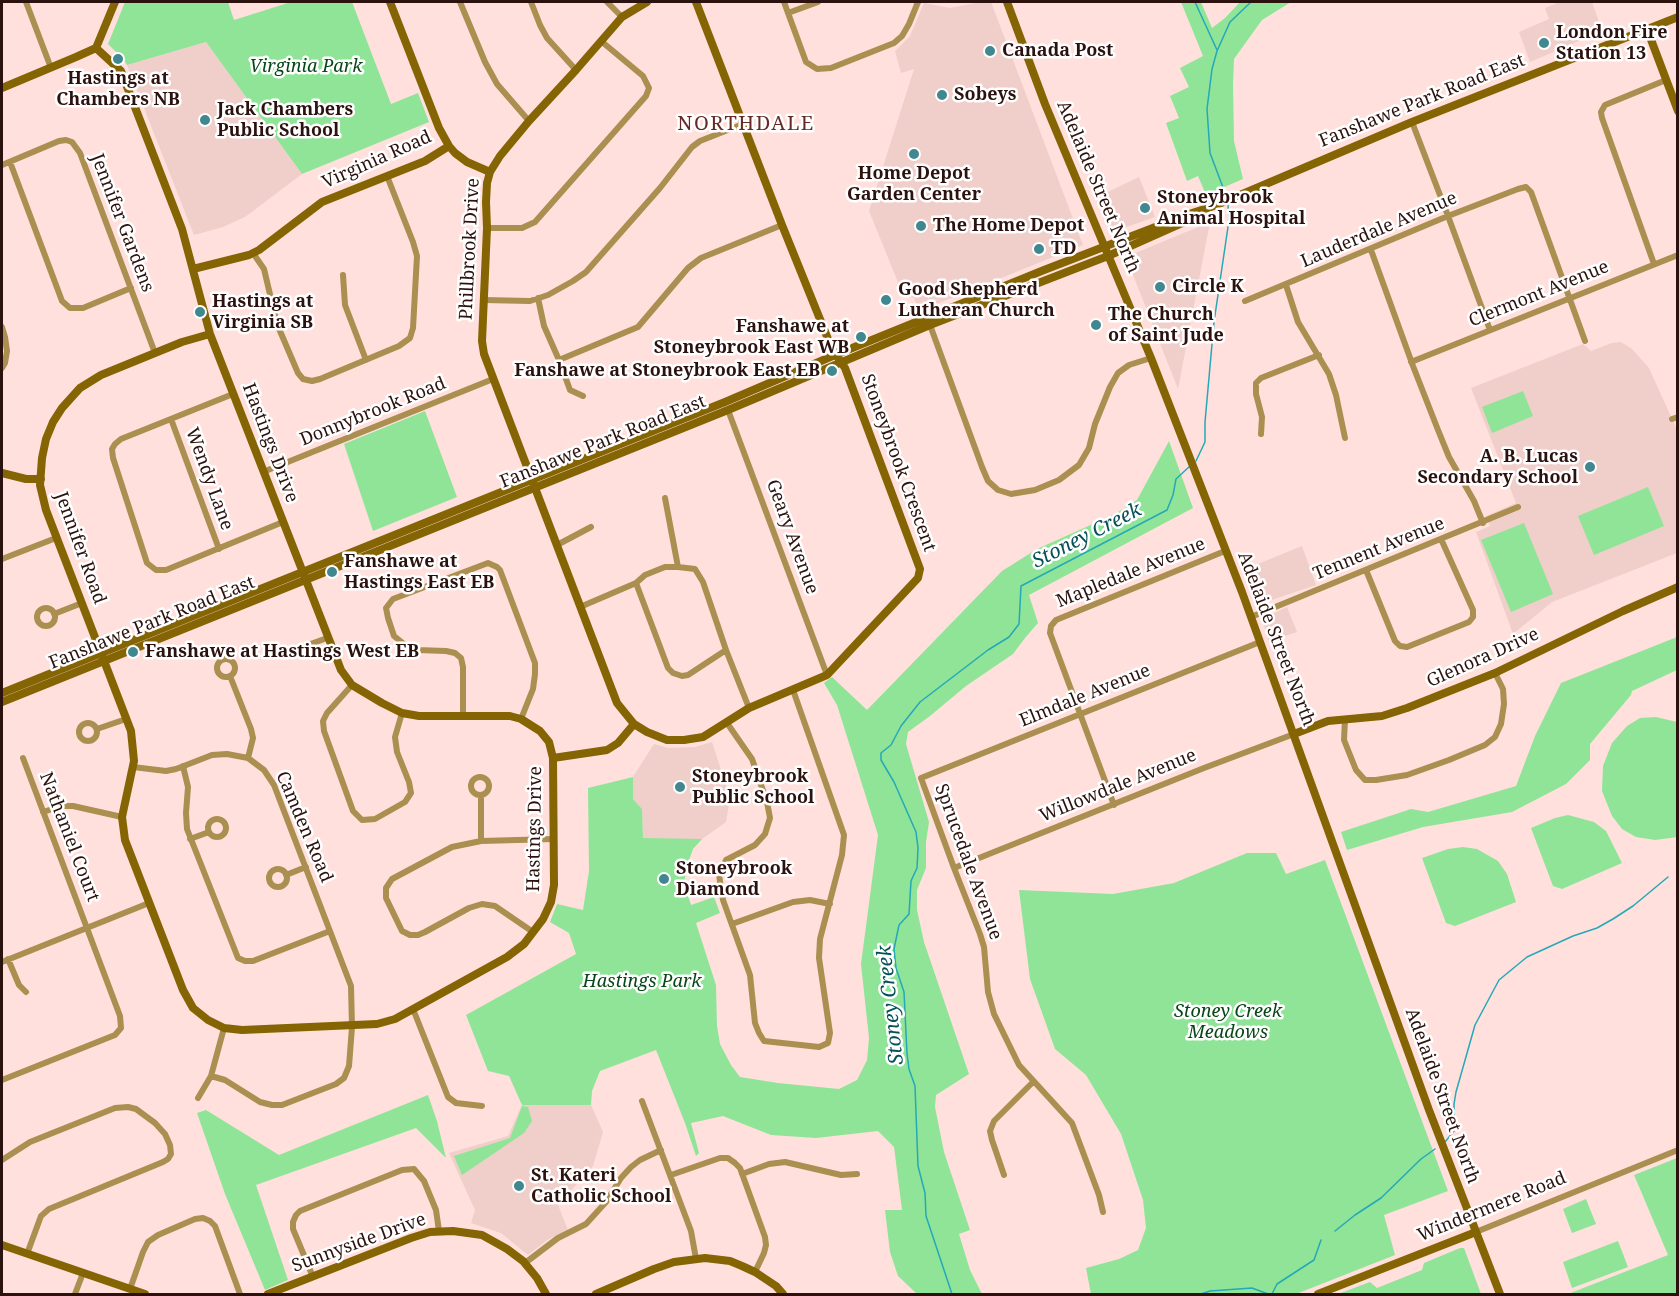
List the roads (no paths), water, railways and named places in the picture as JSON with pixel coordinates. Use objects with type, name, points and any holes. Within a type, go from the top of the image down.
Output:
[{"type":"street","points":[[26,2],[51,68]]},
{"type":"street","points":[[2,88],[96,48],[115,2]]},
{"type":"street","points":[[390,2],[439,128],[449,146],[467,162],[490,172]]},
{"type":"street","points":[[460,2],[485,62],[497,84],[529,121]]},
{"type":"street","points":[[531,2],[547,38],[576,70]]},
{"type":"street","points":[[607,2],[622,17]]},
{"type":"street","name":"Phillbrook Drive","points":[[534,483],[484,354],[482,341],[487,193],[490,172],[529,121],[622,17],[646,2]]},
{"type":"street","name":"Stoneybrook Crescent","points":[[534,483],[617,703],[634,724],[667,740],[703,737],[749,708],[827,675],[918,578],[920,569],[845,368],[838,359],[782,225],[696,2]]},
{"type":"street","points":[[784,2],[806,62],[817,69],[831,68],[894,43],[906,30],[918,2]]},
{"type":"street","points":[[788,13],[818,2]]},
{"type":"street","name":"Adelaide Street North","points":[[1007,2],[1045,104],[1183,438],[1251,617],[1428,1110],[1500,1294]]},
{"type":"street","name":"Fanshawe Park Road East","points":[[534,483],[725,402],[1108,256],[1191,219],[1242,193],[1412,122],[1677,17]]},
{"type":"street","points":[[1647,29],[1677,111]]},
{"type":"street","points":[[487,228],[522,228],[535,222],[646,96],[649,88],[644,76],[601,40]]},
{"type":"street","name":"Hastings Drive","points":[[96,48],[121,71],[183,229],[210,334],[341,670],[352,685],[382,704],[402,713],[419,716],[510,716],[521,719],[540,731],[549,742],[554,758],[554,885],[543,919],[524,944],[507,957],[395,1019],[377,1024],[352,1026],[242,1030],[224,1028],[208,1020],[193,1008],[183,990],[125,840],[122,817],[133,767],[131,731],[102,657]]},
{"type":"street","points":[[1654,264],[1601,112],[1605,105],[1666,80]]},
{"type":"street","points":[[1412,122],[1490,330]]},
{"type":"street","points":[[484,300],[530,301],[559,289],[586,272],[660,188],[692,147],[700,141],[743,124]]},
{"type":"street","name":"Jennifer Gardens","points":[[2,165],[59,141],[72,142],[80,153],[155,353]]},
{"type":"street","name":"Virginia Road","points":[[193,269],[253,253],[322,202],[425,161],[449,146]]},
{"type":"street","points":[[10,162],[62,301],[70,308],[83,308],[131,288]]},
{"type":"street","points":[[253,253],[264,269],[277,324],[298,373],[303,379],[320,380],[405,342],[410,338],[413,328],[417,256],[387,176]]},
{"type":"street","name":"Lauderdale Avenue","points":[[1245,301],[1448,216],[1526,187],[1531,192],[1569,297]]},
{"type":"street","name":"Fanshawe Park Road East","points":[[2,702],[102,657],[305,574],[534,483],[728,410],[838,359],[1104,247],[1214,206]]},
{"type":"street","points":[[559,360],[638,327],[688,268],[701,258],[782,225]]},
{"type":"street","points":[[1371,250],[1411,362],[1449,457],[1474,501],[1483,523]]},
{"type":"street","name":"Clermont Avenue","points":[[1411,362],[1677,255]]},
{"type":"street","points":[[343,275],[345,305],[366,360]]},
{"type":"street","points":[[1286,285],[1298,322],[1329,374],[1345,438]]},
{"type":"street","points":[[1569,297],[1585,341]]},
{"type":"street","points":[[538,298],[544,326],[570,390],[583,396]]},
{"type":"street","points":[[930,325],[988,481],[998,490],[1011,494],[1035,490],[1059,480],[1079,465],[1089,448],[1095,424],[1118,373],[1129,365],[1151,358]]},
{"type":"street","points":[[2,327],[7,351],[2,368]]},
{"type":"street","name":"Jennifer Road","points":[[102,657],[46,510],[40,485],[46,439],[62,408],[80,388],[101,375],[182,342],[210,334]]},
{"type":"street","points":[[1261,434],[1262,417],[1256,394],[1256,383],[1261,378],[1319,355]]},
{"type":"street","name":"Donnybrook Road","points":[[263,472],[494,379]]},
{"type":"street","points":[[233,394],[121,439],[112,449],[112,458],[147,563],[156,570],[166,570],[283,522]]},
{"type":"street","name":"Geary Avenue","points":[[728,410],[827,675]]},
{"type":"street","name":"Wendy Lane","points":[[171,419],[219,549]]},
{"type":"street","points":[[2,473],[26,479],[41,479]]},
{"type":"street","points":[[665,498],[678,567]]},
{"type":"street","name":"Tennent Avenue","points":[[1251,617],[1518,507]]},
{"type":"street","points":[[557,545],[591,527]]},
{"type":"street","points":[[2,559],[56,538]]},
{"type":"street","points":[[1366,570],[1395,642],[1407,647],[1469,622],[1473,617],[1473,610],[1441,540]]},
{"type":"street","name":"Mapledale Avenue","points":[[1079,713],[1050,633],[1051,626],[1056,620],[1225,551]]},
{"type":"street","points":[[463,716],[461,658],[455,653],[417,650],[404,644],[394,636],[386,609],[393,599],[488,563],[500,570],[535,663],[533,689],[521,719]]},
{"type":"street","points":[[580,607],[636,583],[645,575],[665,567],[695,569],[703,582],[749,708]]},
{"type":"street","points":[[636,583],[668,668],[673,673],[688,675],[726,650]]},
{"type":"street","name":"Glenora Drive","points":[[1293,734],[1318,724],[1382,716],[1407,708],[1495,673],[1677,587]]},
{"type":"street","points":[[54,614],[82,603]]},
{"type":"street","points":[[297,649],[327,638]]},
{"type":"street","name":"Elmdale Avenue","points":[[921,778],[1260,642]]},
{"type":"street","name":"Fanshawe Park Road East","points":[[2,693],[102,657]]},
{"type":"street","points":[[1345,719],[1344,740],[1356,770],[1365,780],[1407,775],[1485,745],[1495,737],[1502,724],[1504,704],[1503,689],[1495,673]]},
{"type":"street","points":[[133,767],[160,771],[171,770],[205,757],[220,754],[234,754],[249,758],[253,738],[251,729],[230,676]]},
{"type":"street","points":[[352,685],[327,713],[323,721],[324,731],[354,811],[362,820],[375,819],[405,802],[411,793],[397,752],[395,737],[402,713]]},
{"type":"street","points":[[727,723],[752,759],[770,818],[765,834],[755,845],[726,860],[719,875],[723,900],[750,975],[755,1023],[764,1041],[819,1047],[828,1044],[831,1034],[819,958],[820,939],[842,855],[844,835],[793,690]]},
{"type":"street","points":[[1079,713],[1114,805]]},
{"type":"street","points":[[96,729],[126,719]]},
{"type":"street","points":[[554,758],[607,750],[618,742],[634,724]]},
{"type":"street","name":"Willowdale Avenue","points":[[954,868],[1293,734]]},
{"type":"street","name":"Nathaniel Court","points":[[2,1080],[115,1035],[121,1028],[120,1016],[23,758]]},
{"type":"street","name":"Camden Road","points":[[212,1076],[225,1080],[260,1102],[272,1106],[282,1105],[336,1084],[344,1078],[349,1066],[352,1026],[351,986],[274,784],[264,770],[249,758]]},
{"type":"street","points":[[183,766],[188,787],[187,829],[238,958],[253,961],[330,931]]},
{"type":"street","name":"Sprucedale Avenue","points":[[921,778],[984,947],[988,992],[994,1014],[1019,1065],[1072,1123],[1099,1195],[1103,1212]]},
{"type":"street","points":[[481,795],[481,841]]},
{"type":"street","points":[[43,812],[68,805],[122,817]]},
{"type":"street","points":[[190,839],[209,832]]},
{"type":"street","points":[[533,932],[495,906],[482,904],[469,908],[418,935],[410,935],[402,931],[386,898],[386,888],[392,879],[452,848],[481,841],[554,839]]},
{"type":"street","points":[[286,875],[306,867]]},
{"type":"street","points":[[732,924],[793,902],[810,900],[830,904]]},
{"type":"street","points":[[26,992],[19,985],[5,961],[149,903]]},
{"type":"street","points":[[413,1009],[448,1096],[456,1103],[482,1106]]},
{"type":"street","points":[[198,1098],[212,1076],[224,1028]]},
{"type":"street","points":[[1004,1175],[990,1131],[994,1121],[1034,1082]]},
{"type":"street","points":[[642,1101],[691,1232],[696,1258]]},
{"type":"street","points":[[2,1160],[30,1142],[115,1108],[136,1109],[155,1123],[165,1134],[170,1145],[171,1154],[163,1162],[49,1209],[38,1222],[27,1254]]},
{"type":"street","points":[[525,1263],[558,1238],[586,1224],[606,1202],[631,1167],[640,1160],[662,1150]]},
{"type":"street","name":"Windermere Road","points":[[1318,1294],[1677,1150]]},
{"type":"street","points":[[671,1175],[720,1158],[728,1158],[740,1168],[765,1237],[764,1253],[755,1272]]},
{"type":"street","points":[[742,1174],[769,1164],[785,1162],[841,1175],[857,1174]]},
{"type":"street","points":[[313,1277],[293,1229],[293,1222],[300,1210],[402,1170],[414,1169],[424,1181],[436,1210],[439,1232]]},
{"type":"street","points":[[130,1289],[148,1242],[158,1235],[195,1219],[203,1218],[215,1226],[240,1294]]},
{"type":"street","name":"Sunnyside Drive","points":[[268,1294],[411,1238],[453,1231],[482,1235],[507,1249],[525,1263],[546,1294]]},
{"type":"street","points":[[2,1245],[145,1294]]},
{"type":"street","points":[[596,1294],[654,1269],[696,1258],[705,1258],[730,1261],[755,1272],[776,1286],[783,1294]]},
{"type":"street","points":[[75,1294],[83,1273]]},
{"type":"waterway","points":[[1195,2],[1217,50]]},
{"type":"waterway","name":"Stoney Creek","points":[[1227,198],[1210,153],[1207,109],[1212,69],[1217,51],[1230,22],[1251,2]]},
{"type":"waterway","name":"Stoney Creek","points":[[1196,461],[1205,442],[1214,322],[1229,220],[1228,205]]},
{"type":"waterway","name":"Stoney Creek","points":[[952,1294],[926,1216],[925,1193],[918,1166],[915,1086],[907,1054],[904,992],[896,968],[894,949],[899,925],[909,914],[911,881],[917,868],[916,832],[894,782],[881,760],[881,753],[891,745],[901,726],[920,702],[988,650],[1009,637],[1019,624],[1021,586],[1167,510],[1176,479],[1190,466]]},
{"type":"waterway","points":[[1445,1142],[1454,1131],[1456,1092],[1475,1025],[1499,980],[1527,957],[1613,919],[1633,906],[1668,877]]},
{"type":"waterway","points":[[1335,1231],[1381,1198],[1421,1159],[1435,1149]]},
{"type":"waterway","points":[[1272,1294],[1277,1284],[1314,1260],[1321,1240]]},
{"type":"waterway","name":"Stoney Creek","points":[[1201,1294],[1210,1291],[1252,1288],[1268,1294]]},
{"type":"place","name":"London Fire Station 13","points":[[1544,43]]},
{"type":"place","name":"Canada Post","points":[[990,51]]},
{"type":"place","name":"Hastings at Chambers NB","points":[[118,59]]},
{"type":"place","name":"Sobeys","points":[[942,95]]},
{"type":"place","name":"Jack Chambers Public School","points":[[205,120]]},
{"type":"place","name":"Home Depot Garden Center","points":[[914,154]]},
{"type":"place","name":"Stoneybrook Animal Hospital","points":[[1145,208]]},
{"type":"place","name":"The Home Depot","points":[[921,226]]},
{"type":"place","name":"TD","points":[[1039,249]]},
{"type":"place","name":"Circle K","points":[[1160,287]]},
{"type":"place","name":"Good Shepherd Lutheran Church","points":[[886,300]]},
{"type":"place","name":"Hastings at Virginia SB","points":[[200,312]]},
{"type":"place","name":"The Church of Saint Jude","points":[[1096,325]]},
{"type":"place","name":"Fanshawe at Stoneybrook East WB","points":[[861,337]]},
{"type":"place","name":"Fanshawe at Stoneybrook East EB","points":[[832,371]]},
{"type":"place","name":"A. B. Lucas Secondary School","points":[[1590,467]]},
{"type":"place","name":"Fanshawe at Hastings East EB","points":[[332,572]]},
{"type":"place","name":"Fanshawe at Hastings West EB","points":[[133,652]]},
{"type":"place","name":"Stoneybrook Public School","points":[[680,787]]},
{"type":"place","name":"Stoneybrook Diamond","points":[[664,879]]},
{"type":"place","name":"St. Kateri Catholic School","points":[[519,1186]]},
{"type":"district","name":"NORTHDALE","points":[[746,124]]},
{"type":"park label","name":"Virginia Park","points":[[306,67]]},
{"type":"park label","name":"Hastings Park","points":[[642,982]]},
{"type":"park label","name":"Stoney Creek Meadows","points":[[1228,1022]]}]
